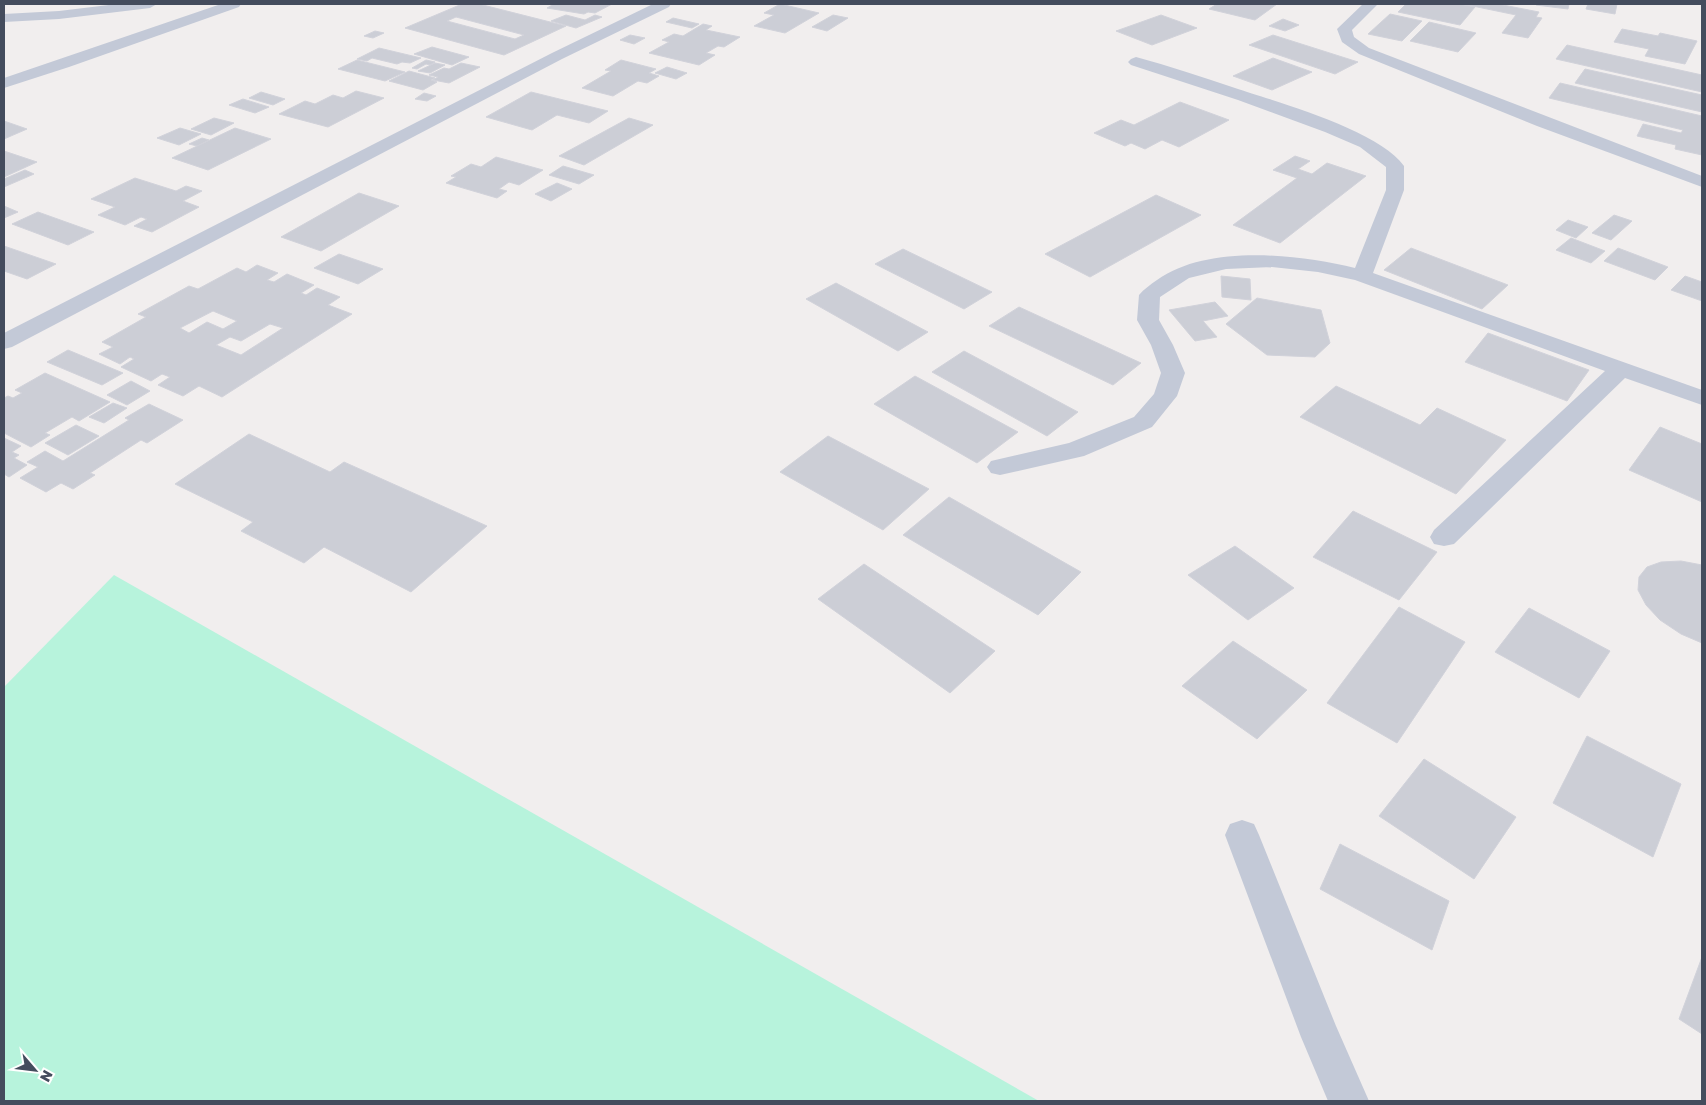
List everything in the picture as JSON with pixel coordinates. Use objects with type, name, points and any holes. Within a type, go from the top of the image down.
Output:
[{"type":"street","points":[[4,18],[59,15],[150,4]]},
{"type":"street","points":[[4,83],[64,64],[234,4]]},
{"type":"street","points":[[4,342],[557,56],[664,4]]},
{"type":"street","points":[[1371,4],[1344,29],[1347,39],[1364,51],[1702,182]]},
{"type":"street","points":[[1136,62],[1258,100],[1359,140],[1386,156],[1395,166],[1395,190],[1362,276]]},
{"type":"street","points":[[1000,467],[1075,450],[1143,422],[1165,396],[1173,373],[1162,345],[1148,320],[1150,295],[1180,274],[1238,261],[1308,264],[1362,276],[1702,398]]},
{"type":"street","points":[[1444,537],[1622,368]]},
{"type":"street","points":[[1242,834],[1321,1037],[1350,1101]]},
{"type":"green space","points":[[114,575],[1039,1101],[4,1101],[4,687]]},
{"type":"building","points":[[462,4],[479,4],[566,26],[504,55],[405,28]],"holes":[[[456,17],[524,35],[515,39],[447,21]]]},
{"type":"building","points":[[554,4],[612,4],[595,13],[588,12],[584,14],[547,8]]},
{"type":"building","points":[[780,4],[819,13],[785,33],[754,26],[774,15],[764,13]]},
{"type":"building","points":[[1217,4],[1277,4],[1255,20],[1209,9]]},
{"type":"building","points":[[1406,4],[1459,4],[1475,7],[1460,25],[1398,12]]},
{"type":"building","points":[[1463,4],[1498,4],[1539,12],[1536,17],[1542,18],[1528,38],[1502,33],[1516,15]]},
{"type":"building","points":[[1537,4],[1569,4],[1568,9]]},
{"type":"building","points":[[1588,4],[1617,4],[1615,14],[1586,9]]},
{"type":"building","points":[[1390,14],[1422,21],[1402,41],[1368,34]]},
{"type":"building","points":[[566,15],[585,20],[595,15],[602,17],[576,28],[551,21]]},
{"type":"building","points":[[833,15],[848,18],[827,31],[812,27]]},
{"type":"building","points":[[1161,15],[1197,28],[1152,45],[1116,31]]},
{"type":"building","points":[[673,18],[699,24],[692,28],[666,22]]},
{"type":"building","points":[[1283,19],[1299,25],[1285,31],[1269,26]]},
{"type":"building","points":[[1429,22],[1476,33],[1458,52],[1410,41]]},
{"type":"building","points":[[703,24],[712,26],[706,30],[740,37],[724,47],[718,46],[706,53],[715,55],[699,65],[649,53],[669,42],[662,40],[674,34],[683,36]]},
{"type":"building","points":[[1622,29],[1658,36],[1660,33],[1697,41],[1685,64],[1645,56],[1649,49],[1614,42]]},
{"type":"building","points":[[375,31],[384,33],[373,38],[364,36]]},
{"type":"building","points":[[630,35],[645,38],[634,44],[620,40]]},
{"type":"building","points":[[1273,35],[1358,62],[1335,74],[1249,45]]},
{"type":"building","points":[[1567,45],[1702,75],[1702,92],[1556,59]]},
{"type":"building","points":[[432,47],[469,57],[452,65],[414,54]]},
{"type":"building","points":[[379,48],[421,58],[410,63],[402,62],[397,64],[372,58],[367,61],[357,59]]},
{"type":"building","points":[[1273,58],[1312,72],[1272,90],[1233,76]]},
{"type":"building","points":[[357,60],[405,72],[385,81],[338,69]]},
{"type":"building","points":[[426,60],[435,62],[417,69],[412,68]]},
{"type":"building","points":[[621,60],[656,69],[649,73],[659,76],[647,83],[638,81],[613,96],[582,88],[611,71],[605,70]]},
{"type":"building","points":[[435,63],[445,65],[430,73],[418,71]]},
{"type":"building","points":[[461,63],[480,67],[449,83],[433,80],[438,77],[429,75],[444,68],[449,69]]},
{"type":"building","points":[[667,67],[687,73],[676,79],[655,73]]},
{"type":"building","points":[[1585,69],[1702,95],[1702,112],[1575,83]]},
{"type":"building","points":[[409,71],[435,78],[431,80],[437,82],[423,90],[389,81]]},
{"type":"building","points":[[1560,83],[1702,116],[1702,155],[1675,149],[1676,145],[1637,136],[1643,124],[1681,133],[1683,130],[1549,98]]},
{"type":"building","points":[[356,91],[384,98],[328,127],[279,114],[305,101],[315,104],[333,95],[343,98]]},
{"type":"building","points":[[261,92],[285,99],[273,105],[249,98]]},
{"type":"building","points":[[531,92],[608,111],[589,123],[557,115],[532,130],[486,117]]},
{"type":"building","points":[[424,93],[436,96],[427,101],[415,99]]},
{"type":"building","points":[[243,99],[269,107],[255,113],[229,105]]},
{"type":"building","points":[[1180,102],[1229,120],[1179,147],[1162,140],[1145,149],[1131,143],[1125,146],[1094,133],[1121,120],[1134,125]]},
{"type":"building","points":[[214,118],[234,123],[211,135],[191,129]]},
{"type":"building","points":[[629,118],[653,125],[584,165],[559,156]]},
{"type":"building","points":[[4,121],[27,129],[4,139]]},
{"type":"building","points":[[180,128],[201,134],[179,145],[157,138]]},
{"type":"building","points":[[235,128],[271,139],[208,170],[172,158]]},
{"type":"building","points":[[202,138],[209,140],[197,146],[189,144]]},
{"type":"building","points":[[4,151],[37,162],[4,177]]},
{"type":"building","points":[[1295,156],[1310,161],[1298,169],[1312,174],[1327,163],[1366,176],[1280,243],[1233,225],[1297,178],[1273,170]]},
{"type":"building","points":[[496,157],[543,170],[519,185],[509,182],[499,189],[507,191],[497,198],[446,183],[456,177],[451,176],[471,164],[481,167]]},
{"type":"building","points":[[563,166],[594,175],[579,184],[549,175]]},
{"type":"building","points":[[25,170],[34,174],[4,187],[4,179]]},
{"type":"building","points":[[135,178],[176,191],[186,186],[202,191],[183,201],[199,207],[152,232],[134,226],[147,219],[141,217],[125,225],[98,215],[115,207],[91,199]]},
{"type":"building","points":[[557,183],[572,189],[551,201],[535,194]]},
{"type":"building","points":[[359,193],[399,206],[321,251],[281,237]]},
{"type":"building","points":[[1156,195],[1201,215],[1090,277],[1045,254]]},
{"type":"building","points":[[4,206],[18,212],[4,218]]},
{"type":"building","points":[[38,212],[94,232],[68,245],[12,224]]},
{"type":"building","points":[[1614,215],[1632,221],[1611,240],[1592,233]]},
{"type":"building","points":[[1568,220],[1588,227],[1576,238],[1556,230]]},
{"type":"building","points":[[1571,238],[1605,251],[1591,263],[1556,250]]},
{"type":"building","points":[[4,246],[56,264],[27,279],[4,271]]},
{"type":"building","points":[[1411,248],[1508,285],[1482,309],[1384,270]]},
{"type":"building","points":[[1618,248],[1668,267],[1655,280],[1604,261]]},
{"type":"building","points":[[903,249],[992,292],[964,309],[875,264]]},
{"type":"building","points":[[339,254],[383,269],[358,284],[314,268]]},
{"type":"building","points":[[257,265],[278,273],[267,280],[274,282],[287,274],[314,285],[301,293],[306,295],[317,288],[340,297],[328,305],[352,314],[222,397],[199,386],[183,396],[158,385],[170,377],[162,374],[151,381],[121,367],[134,359],[130,357],[120,364],[99,354],[113,347],[102,342],[146,317],[138,314],[189,286],[198,289],[237,268],[246,272]],"holes":[[[213,311],[237,321],[223,329],[207,322],[189,333],[180,328]],[[270,324],[283,328],[241,355],[216,345],[230,337],[241,341]]]},
{"type":"building","points":[[1221,276],[1250,279],[1251,300],[1222,297]]},
{"type":"building","points":[[1685,276],[1702,282],[1702,301],[1671,290]]},
{"type":"building","points":[[836,283],[928,332],[898,351],[806,299]]},
{"type":"building","points":[[1257,298],[1321,310],[1330,343],[1315,357],[1267,355],[1226,324]]},
{"type":"building","points":[[1215,302],[1228,316],[1203,321],[1217,337],[1195,341],[1169,310]]},
{"type":"building","points":[[1019,307],[1141,363],[1113,385],[989,326]]},
{"type":"building","points":[[1488,333],[1589,370],[1567,401],[1465,362]]},
{"type":"building","points":[[68,350],[123,373],[102,385],[47,362]]},
{"type":"building","points":[[964,351],[1078,412],[1047,436],[932,372]]},
{"type":"building","points":[[45,373],[110,402],[79,421],[72,417],[45,433],[50,435],[31,447],[4,433],[4,398],[8,396],[13,398],[22,393],[15,390]]},
{"type":"building","points":[[915,376],[1018,432],[977,463],[874,404]]},
{"type":"building","points":[[131,381],[150,391],[127,405],[107,395]]},
{"type":"building","points":[[1336,386],[1420,425],[1437,408],[1506,440],[1456,494],[1300,417]]},
{"type":"building","points":[[113,403],[127,408],[104,423],[89,417]]},
{"type":"building","points":[[149,404],[183,420],[147,443],[141,440],[90,473],[95,475],[73,489],[61,483],[46,492],[20,478],[38,467],[27,462],[45,451],[63,461],[129,420],[125,418]]},
{"type":"building","points":[[76,425],[99,436],[68,455],[45,443]]},
{"type":"building","points":[[1660,427],[1702,444],[1702,502],[1629,470]]},
{"type":"building","points":[[249,434],[330,472],[344,462],[487,526],[411,592],[324,547],[304,563],[241,531],[253,522],[175,484]]},
{"type":"building","points":[[828,436],[929,489],[883,530],[780,472]]},
{"type":"building","points":[[4,438],[21,446],[12,452],[19,455],[14,458],[27,465],[9,477],[4,474]]},
{"type":"building","points":[[949,497],[1081,572],[1038,615],[903,535]]},
{"type":"building","points":[[1353,511],[1437,552],[1399,600],[1313,557]]},
{"type":"building","points":[[1235,546],[1294,588],[1248,620],[1188,575]]},
{"type":"building","points":[[1681,561],[1702,565],[1702,643],[1681,634],[1660,620],[1646,605],[1638,590],[1639,577],[1647,567],[1661,562]]},
{"type":"building","points":[[864,564],[995,651],[950,693],[818,599]]},
{"type":"building","points":[[1399,607],[1465,642],[1397,743],[1327,703]]},
{"type":"building","points":[[1529,608],[1610,651],[1579,698],[1495,652]]},
{"type":"building","points":[[1233,641],[1307,690],[1257,739],[1182,686]]},
{"type":"building","points":[[1587,736],[1681,784],[1653,857],[1553,803]]},
{"type":"building","points":[[1424,759],[1516,817],[1474,879],[1379,816]]},
{"type":"building","points":[[1340,844],[1449,901],[1432,950],[1320,889]]},
{"type":"building","points":[[1702,957],[1702,1034],[1679,1019]]}]
